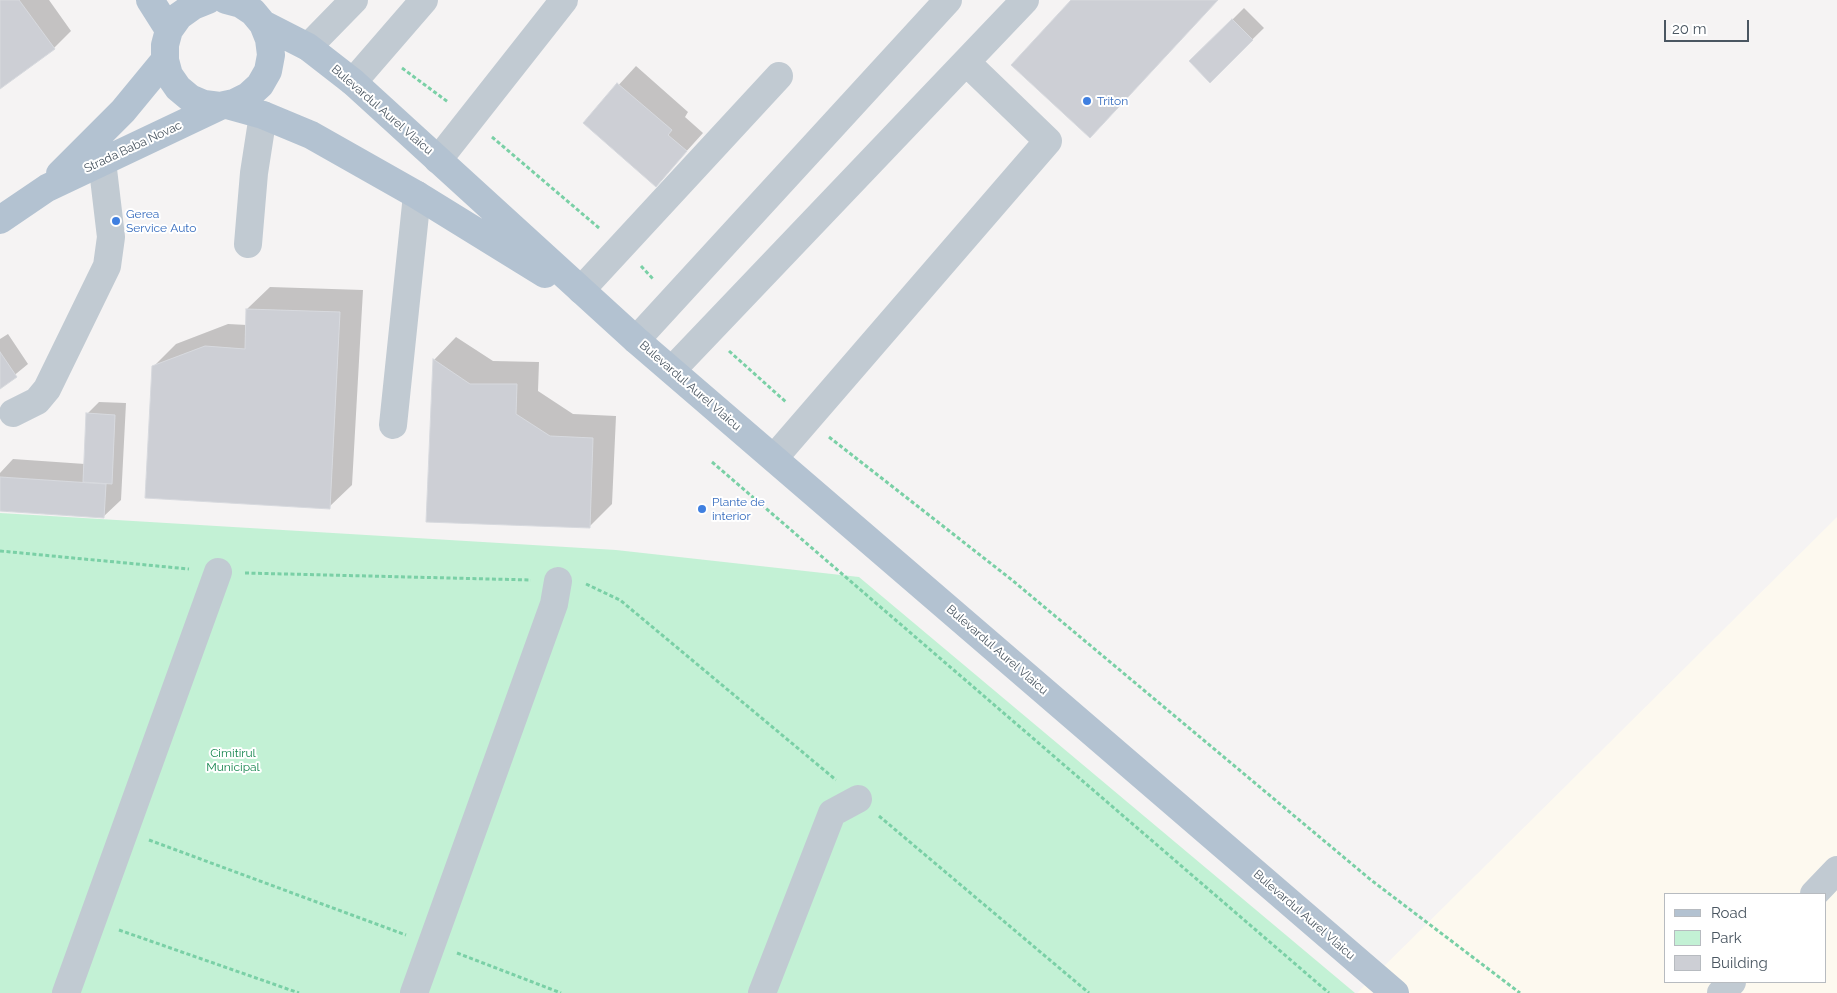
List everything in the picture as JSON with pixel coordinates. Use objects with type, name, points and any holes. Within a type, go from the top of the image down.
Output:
[{"type":"main road","points":[[150,0],[170,30]]},
{"type":"main road","points":[[165,60],[165,45],[170,30],[179,16],[193,6],[208,0]]},
{"type":"main road","points":[[226,0],[240,4],[253,12],[263,24]]},
{"type":"main road","name":"Bulevardul Aurel Vlaicu","points":[[263,24],[308,47],[353,82],[636,340],[1395,992]]},
{"type":"main road","name":"Strada Baba Novac","points":[[0,220],[47,188],[248,96],[260,85],[268,71],[271,55],[269,39],[263,24]]},
{"type":"main road","name":"Bulevardul Aurel Vlaicu","points":[[165,60],[169,75],[178,88],[190,98],[204,104],[224,106],[263,115],[311,135],[417,194],[603,309]]},
{"type":"main road","name":"Strada Baba Novac","points":[[47,188],[122,111],[165,60]]},
{"type":"lane","points":[[308,47],[354,0]]},
{"type":"lane","points":[[353,82],[424,0]]},
{"type":"lane","points":[[438,160],[564,0]]},
{"type":"lane","points":[[636,340],[948,0]]},
{"type":"lane","points":[[672,370],[1025,0]]},
{"type":"lane","points":[[774,458],[1048,142],[966,62]]},
{"type":"lane","points":[[582,290],[779,76]]},
{"type":"lane","points":[[248,244],[254,173],[263,115]]},
{"type":"lane","points":[[13,413],[36,401],[48,389],[106,266],[111,237],[102,162]]},
{"type":"lane","points":[[393,426],[417,194]]},
{"type":"lane","points":[[66,993],[218,572]]},
{"type":"lane","points":[[414,993],[497,757],[554,604],[558,581]]},
{"type":"lane","points":[[762,993],[832,813],[858,799]]},
{"type":"lane","points":[[1815,893],[1837,870]]},
{"type":"lane","points":[[1721,993],[1731,983]]},
{"type":"path","points":[[380,51],[470,119],[621,247],[673,299]]},
{"type":"path","points":[[707,333],[807,420],[1012,580],[1371,880],[1520,993]]},
{"type":"path","points":[[712,462],[1329,993]]},
{"type":"path","points":[[0,551],[218,572],[558,581],[573,579],[601,589],[620,600],[1089,993]]},
{"type":"path","points":[[125,832],[561,993]]},
{"type":"path","points":[[93,921],[299,993]]},
{"type":"shaded area","points":[[1837,517],[1837,993],[1357,993]]},
{"type":"green space","name":"Cimitirul Municipal","points":[[0,513],[616,550],[859,577],[1355,993],[0,993]]},
{"type":"building","points":[[0,0],[19,0],[55,49],[0,89]]},
{"type":"building","name":"Triton","points":[[1071,0],[1218,0],[1090,138],[1011,65]]},
{"type":"building","points":[[1232,19],[1253,40],[1210,83],[1189,61]]},
{"type":"building","points":[[617,83],[672,130],[668,135],[687,151],[656,187],[583,123]]},
{"type":"building","points":[[246,309],[340,312],[330,509],[145,498],[152,366],[205,346],[245,349]]},
{"type":"building","points":[[0,352],[17,377],[0,389]]},
{"type":"building","points":[[433,359],[470,384],[517,384],[516,414],[550,436],[593,438],[590,528],[426,522]]},
{"type":"building","points":[[86,413],[115,415],[112,484],[83,482]]},
{"type":"building","points":[[0,477],[106,484],[104,518],[0,511]]},
{"type":"place","name":"Triton","points":[[1087,101]]},
{"type":"place","name":"Gerea Service Auto","points":[[116,221]]},
{"type":"place","name":"Plante de interior","points":[[702,509]]}]
